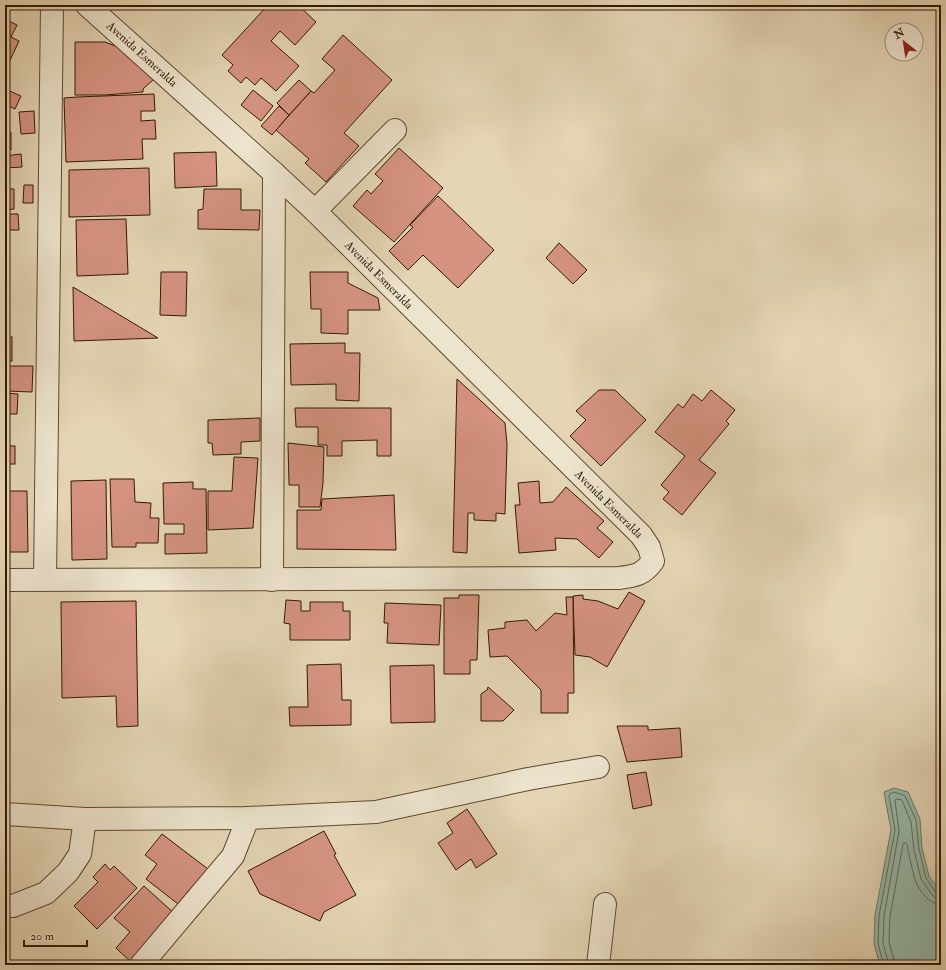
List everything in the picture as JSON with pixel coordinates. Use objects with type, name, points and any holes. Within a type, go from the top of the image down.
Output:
[{"type":"street","points":[[45,580],[52,5]]},
{"type":"street","name":"Avenida Esmeralda","points":[[87,5],[274,172],[315,211],[641,535],[649,548],[653,561],[648,568],[635,576],[619,578],[272,580]]},
{"type":"street","points":[[315,211],[396,130]]},
{"type":"street","points":[[5,580],[272,580],[274,172]]},
{"type":"street","points":[[5,814],[85,819],[248,818],[376,812],[528,779],[598,767]]},
{"type":"street","points":[[140,965],[232,856],[248,818]]},
{"type":"street","points":[[5,906],[13,906],[46,893],[68,872],[80,854],[85,819]]},
{"type":"street","points":[[598,965],[605,904]]},
{"type":"water","points":[[894,788],[908,792],[920,819],[922,848],[929,876],[941,892],[941,965],[880,965],[874,944],[875,915],[891,830],[884,792]]},
{"type":"building","points":[[268,5],[298,5],[316,22],[295,45],[280,31],[271,41],[299,66],[276,91],[261,78],[255,85],[246,77],[241,83],[228,71],[233,65],[222,55]]},
{"type":"building","points":[[5,19],[17,25],[11,37],[19,41],[5,71]]},
{"type":"building","points":[[343,35],[392,80],[344,133],[359,146],[326,182],[305,163],[309,159],[276,130],[311,91],[314,93],[335,70],[322,59]]},
{"type":"building","points":[[75,42],[105,42],[126,50],[154,79],[143,89],[143,92],[105,95],[75,95]]},
{"type":"building","points":[[299,80],[311,91],[289,115],[277,103]]},
{"type":"building","points":[[5,89],[21,96],[15,109],[5,104]]},
{"type":"building","points":[[253,90],[273,106],[261,121],[241,105]]},
{"type":"building","points":[[154,94],[155,111],[141,111],[141,121],[155,120],[156,139],[142,139],[143,159],[66,162],[64,98]]},
{"type":"building","points":[[279,106],[289,115],[272,135],[261,126]]},
{"type":"building","points":[[34,111],[35,133],[21,134],[19,112]]},
{"type":"building","points":[[11,132],[11,150],[5,150],[5,133]]},
{"type":"building","points":[[399,148],[443,188],[394,242],[353,206],[367,190],[371,194],[383,181],[375,174]]},
{"type":"building","points":[[216,152],[217,186],[175,188],[174,153]]},
{"type":"building","points":[[21,154],[22,167],[5,168],[5,156]]},
{"type":"building","points":[[149,168],[150,215],[69,217],[69,170]]},
{"type":"building","points":[[24,185],[33,185],[33,203],[23,203]]},
{"type":"building","points":[[5,189],[14,189],[14,209],[5,210]]},
{"type":"building","points":[[204,189],[241,189],[241,210],[260,210],[259,230],[198,229],[198,210],[203,209]]},
{"type":"building","points":[[438,196],[494,250],[458,288],[423,255],[408,270],[389,251],[413,227],[410,225]]},
{"type":"building","points":[[5,214],[18,214],[19,230],[5,230]]},
{"type":"building","points":[[126,219],[128,274],[77,276],[76,220]]},
{"type":"building","points":[[559,243],[587,270],[573,284],[546,258]]},
{"type":"building","points":[[161,272],[187,272],[186,316],[160,315]]},
{"type":"building","points":[[310,272],[348,272],[348,283],[378,298],[380,310],[348,310],[348,334],[321,333],[321,309],[311,309]]},
{"type":"building","points":[[73,287],[158,338],[74,341]]},
{"type":"building","points":[[5,337],[12,337],[12,361],[5,361]]},
{"type":"building","points":[[345,343],[345,353],[360,353],[359,401],[336,400],[336,384],[291,385],[290,344]]},
{"type":"building","points":[[8,366],[33,366],[32,392],[7,391]]},
{"type":"building","points":[[457,379],[505,423],[507,444],[505,514],[496,513],[496,521],[474,520],[474,513],[468,513],[467,553],[453,552]]},
{"type":"building","points":[[599,390],[615,390],[646,420],[601,466],[570,436],[586,420],[576,411]]},
{"type":"building","points":[[711,390],[735,410],[726,421],[729,424],[699,460],[716,473],[682,515],[663,499],[669,492],[661,485],[685,456],[655,432],[678,404],[683,408],[693,394],[702,401]]},
{"type":"building","points":[[5,393],[18,394],[17,414],[5,414]]},
{"type":"building","points":[[295,408],[391,408],[391,456],[377,456],[377,440],[342,441],[342,456],[327,456],[327,445],[318,445],[318,427],[296,427]]},
{"type":"building","points":[[260,418],[260,441],[241,442],[241,454],[213,455],[212,443],[208,443],[208,420]]},
{"type":"building","points":[[288,443],[324,447],[323,483],[320,507],[299,507],[299,485],[289,485]]},
{"type":"building","points":[[5,446],[15,446],[15,464],[5,464]]},
{"type":"building","points":[[234,457],[258,458],[253,528],[208,530],[208,491],[232,491]]},
{"type":"building","points":[[110,479],[134,479],[135,502],[151,503],[150,518],[159,518],[158,543],[136,543],[136,547],[112,547]]},
{"type":"building","points":[[106,480],[107,559],[72,560],[71,481]]},
{"type":"building","points":[[539,481],[540,503],[553,502],[566,487],[604,521],[597,528],[613,542],[599,558],[577,539],[555,538],[556,550],[519,553],[515,505],[520,505],[518,483]]},
{"type":"building","points":[[193,482],[193,489],[206,489],[207,553],[165,554],[165,534],[184,534],[184,524],[164,524],[163,483]]},
{"type":"building","points":[[5,491],[27,491],[28,552],[5,552]]},
{"type":"building","points":[[394,495],[396,550],[297,549],[297,510],[321,510],[322,499]]},
{"type":"building","points":[[629,592],[645,601],[607,667],[590,657],[575,655],[573,596],[583,595],[583,599],[598,601],[618,609]]},
{"type":"building","points":[[459,595],[479,595],[477,660],[470,660],[470,674],[444,674],[444,598],[459,598]]},
{"type":"building","points":[[566,597],[573,597],[574,693],[568,693],[568,713],[541,713],[541,690],[507,656],[490,657],[488,630],[505,628],[505,622],[527,620],[536,631],[555,613],[567,615]]},
{"type":"building","points":[[286,600],[301,601],[301,611],[310,611],[310,602],[343,602],[343,611],[350,611],[350,640],[290,640],[290,624],[284,623]]},
{"type":"building","points":[[136,601],[138,726],[117,727],[116,696],[62,698],[61,602]]},
{"type":"building","points":[[385,603],[441,605],[439,645],[387,643],[388,623],[384,623]]},
{"type":"building","points":[[341,664],[342,700],[351,700],[351,725],[290,726],[289,707],[308,707],[307,665]]},
{"type":"building","points":[[434,665],[435,722],[391,723],[390,666]]},
{"type":"building","points":[[488,687],[514,710],[503,721],[481,721],[481,694],[487,690]]},
{"type":"building","points":[[617,726],[648,726],[648,730],[680,728],[682,757],[627,762]]},
{"type":"building","points":[[646,772],[652,805],[633,809],[627,775]]},
{"type":"building","points":[[467,809],[497,854],[476,868],[471,859],[456,870],[438,843],[453,833],[447,823]]},
{"type":"building","points":[[324,831],[336,854],[334,855],[356,895],[324,912],[320,921],[260,894],[248,871]]},
{"type":"building","points":[[162,834],[208,869],[178,904],[146,879],[157,864],[145,855]]},
{"type":"building","points":[[105,864],[110,870],[114,866],[137,888],[97,929],[74,906],[98,882],[93,877]]},
{"type":"building","points":[[144,886],[176,915],[132,963],[116,948],[130,932],[114,918]]}]
